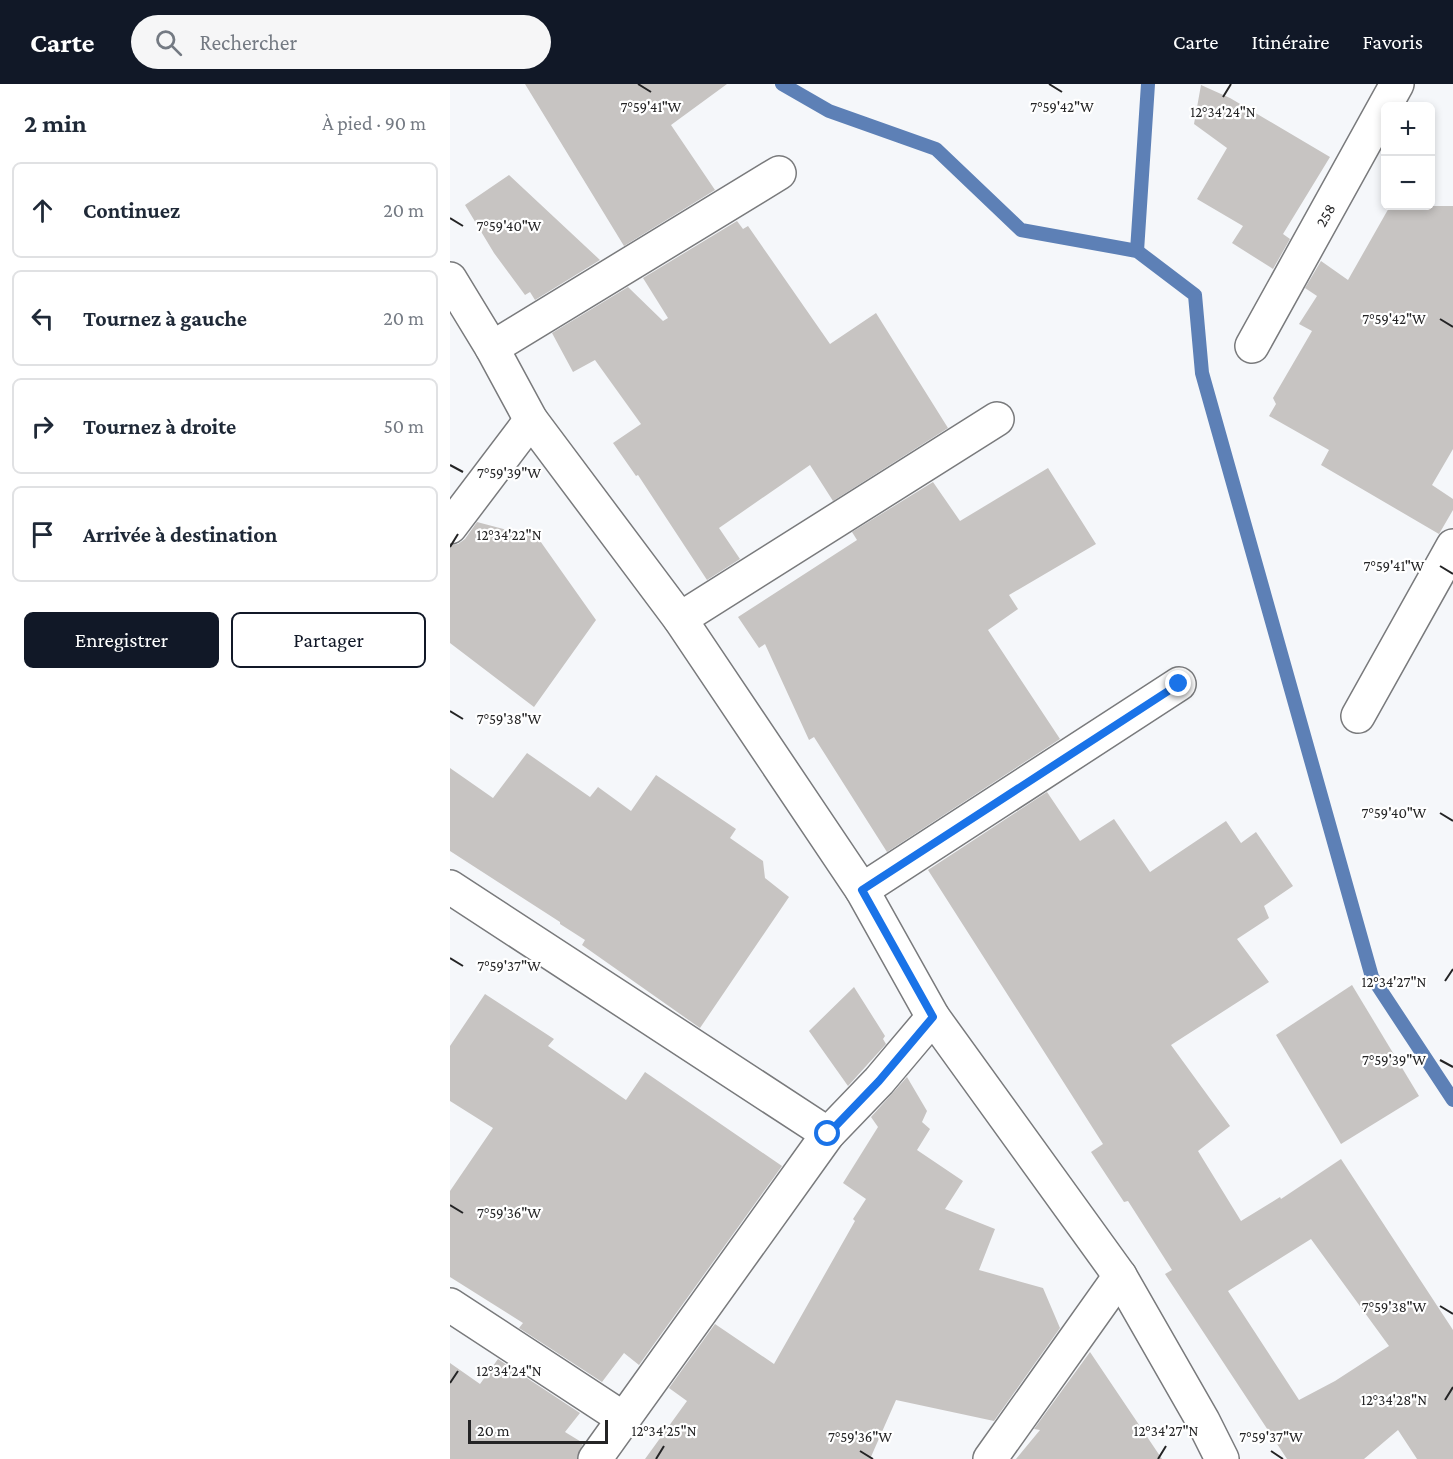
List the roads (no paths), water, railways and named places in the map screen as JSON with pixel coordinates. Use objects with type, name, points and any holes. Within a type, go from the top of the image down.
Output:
[{"type":"street","name":"258","points":[[1252,346],[1397,84]]},
{"type":"street","points":[[492,348],[779,173]]},
{"type":"street","points":[[450,279],[492,348],[531,420],[680,619],[862,890],[933,1017],[1120,1276],[1203,1421],[1222,1459]]},
{"type":"street","points":[[680,619],[997,419]]},
{"type":"street","points":[[450,527],[531,420]]},
{"type":"street","points":[[1358,716],[1449,562]]},
{"type":"street","points":[[862,890],[1179,684]]},
{"type":"street","points":[[450,887],[828,1134]]},
{"type":"street","points":[[595,1459],[828,1134],[879,1081],[933,1017]]},
{"type":"street","points":[[990,1459],[1120,1276]]},
{"type":"street","points":[[450,1305],[624,1419]]},
{"type":"waterway","points":[[782,84],[829,111],[936,149],[1021,230],[1137,251],[1195,295],[1202,373],[1372,977],[1453,1100]]},
{"type":"waterway","points":[[1137,251],[1148,84]]}]
